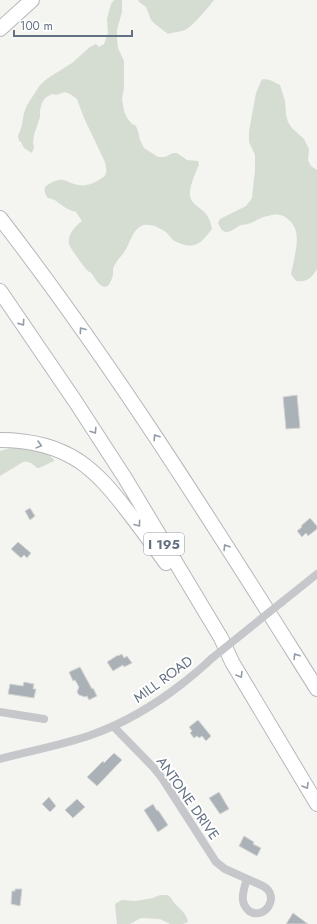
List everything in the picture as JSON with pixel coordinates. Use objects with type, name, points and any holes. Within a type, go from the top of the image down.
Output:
[{"type":"highway","points":[[0,29],[32,0]]},
{"type":"highway","points":[[0,218],[133,403],[317,689]]},
{"type":"highway","name":"I 195","points":[[0,291],[75,401],[125,478],[221,638],[232,662],[317,804]]},
{"type":"highway","points":[[0,440],[28,442],[59,451],[79,461],[97,475],[135,520],[221,638]]},
{"type":"street","name":"MILL ROAD","points":[[0,758],[91,735],[136,715],[153,705],[205,666],[211,659],[317,574]]},
{"type":"street","points":[[0,712],[44,719]]},
{"type":"street","name":"ANTONE DRIVE","points":[[112,726],[162,778],[216,862],[225,869],[247,879]]},
{"type":"shaded area","points":[[114,0],[122,0],[122,12],[117,30],[117,38],[118,48],[124,61],[124,87],[122,99],[124,111],[127,118],[136,126],[144,148],[158,157],[165,157],[173,153],[177,153],[187,160],[198,161],[199,164],[190,195],[193,202],[206,214],[212,229],[199,242],[194,245],[189,245],[173,240],[167,233],[151,225],[141,226],[135,231],[125,251],[115,264],[111,281],[108,286],[105,287],[102,286],[85,268],[69,244],[69,237],[72,231],[82,221],[76,212],[47,197],[45,193],[45,187],[53,182],[65,180],[79,185],[89,185],[102,178],[106,173],[105,162],[84,118],[77,99],[65,92],[56,95],[52,94],[45,98],[42,103],[40,117],[34,135],[34,147],[32,153],[24,148],[19,141],[18,136],[27,105],[40,85],[48,78],[72,63],[90,47],[96,44],[99,47],[104,44],[108,33],[107,19],[111,4]]},
{"type":"shaded area","points":[[138,0],[214,0],[201,16],[187,29],[168,34],[151,20],[146,7]]},
{"type":"shaded area","points":[[263,79],[270,80],[280,85],[285,101],[288,122],[304,139],[309,149],[308,160],[311,166],[317,170],[317,269],[311,277],[303,281],[296,281],[291,274],[297,236],[294,227],[285,217],[272,215],[260,218],[226,232],[222,230],[218,223],[220,219],[246,206],[252,198],[255,155],[249,142],[249,131],[256,93]]},
{"type":"shaded area","points":[[14,447],[43,448],[54,461],[39,468],[29,462],[23,462],[0,476],[0,451]]},
{"type":"shaded area","points":[[160,895],[167,895],[170,897],[185,914],[188,922],[183,924],[170,924],[160,919],[141,918],[130,924],[117,924],[116,903],[122,900],[136,901],[153,898]]},
{"type":"building","points":[[297,395],[300,428],[286,429],[283,397]]},
{"type":"building","points":[[30,508],[35,516],[30,520],[25,511]]},
{"type":"building","points":[[310,518],[317,526],[317,529],[308,536],[306,533],[302,537],[297,531]]},
{"type":"building","points":[[18,542],[31,553],[27,558],[24,555],[21,558],[11,549]]},
{"type":"building","points":[[122,654],[124,658],[127,656],[132,663],[124,667],[123,665],[113,671],[107,662]]},
{"type":"building","points":[[80,667],[97,696],[89,700],[87,696],[85,697],[79,695],[77,692],[79,687],[75,680],[73,681],[69,672]]},
{"type":"building","points":[[24,682],[34,684],[33,689],[36,689],[34,698],[8,694],[10,684],[23,686]]},
{"type":"building","points":[[198,720],[211,736],[206,741],[202,736],[199,738],[197,736],[194,738],[190,733],[192,731],[189,727]]},
{"type":"building","points":[[114,753],[122,760],[97,786],[87,777],[103,761],[104,763]]},
{"type":"building","points":[[219,792],[229,809],[220,814],[209,798]]},
{"type":"building","points":[[49,797],[56,806],[50,812],[42,804]]},
{"type":"building","points":[[77,799],[85,807],[73,818],[65,810]]},
{"type":"building","points":[[153,804],[168,825],[158,832],[144,810]]},
{"type":"building","points":[[244,836],[254,842],[253,844],[261,848],[257,856],[239,846]]},
{"type":"building","points":[[15,889],[22,889],[20,906],[11,904],[12,891],[15,891]]},
{"type":"building","points":[[293,913],[308,924],[286,924]]}]
